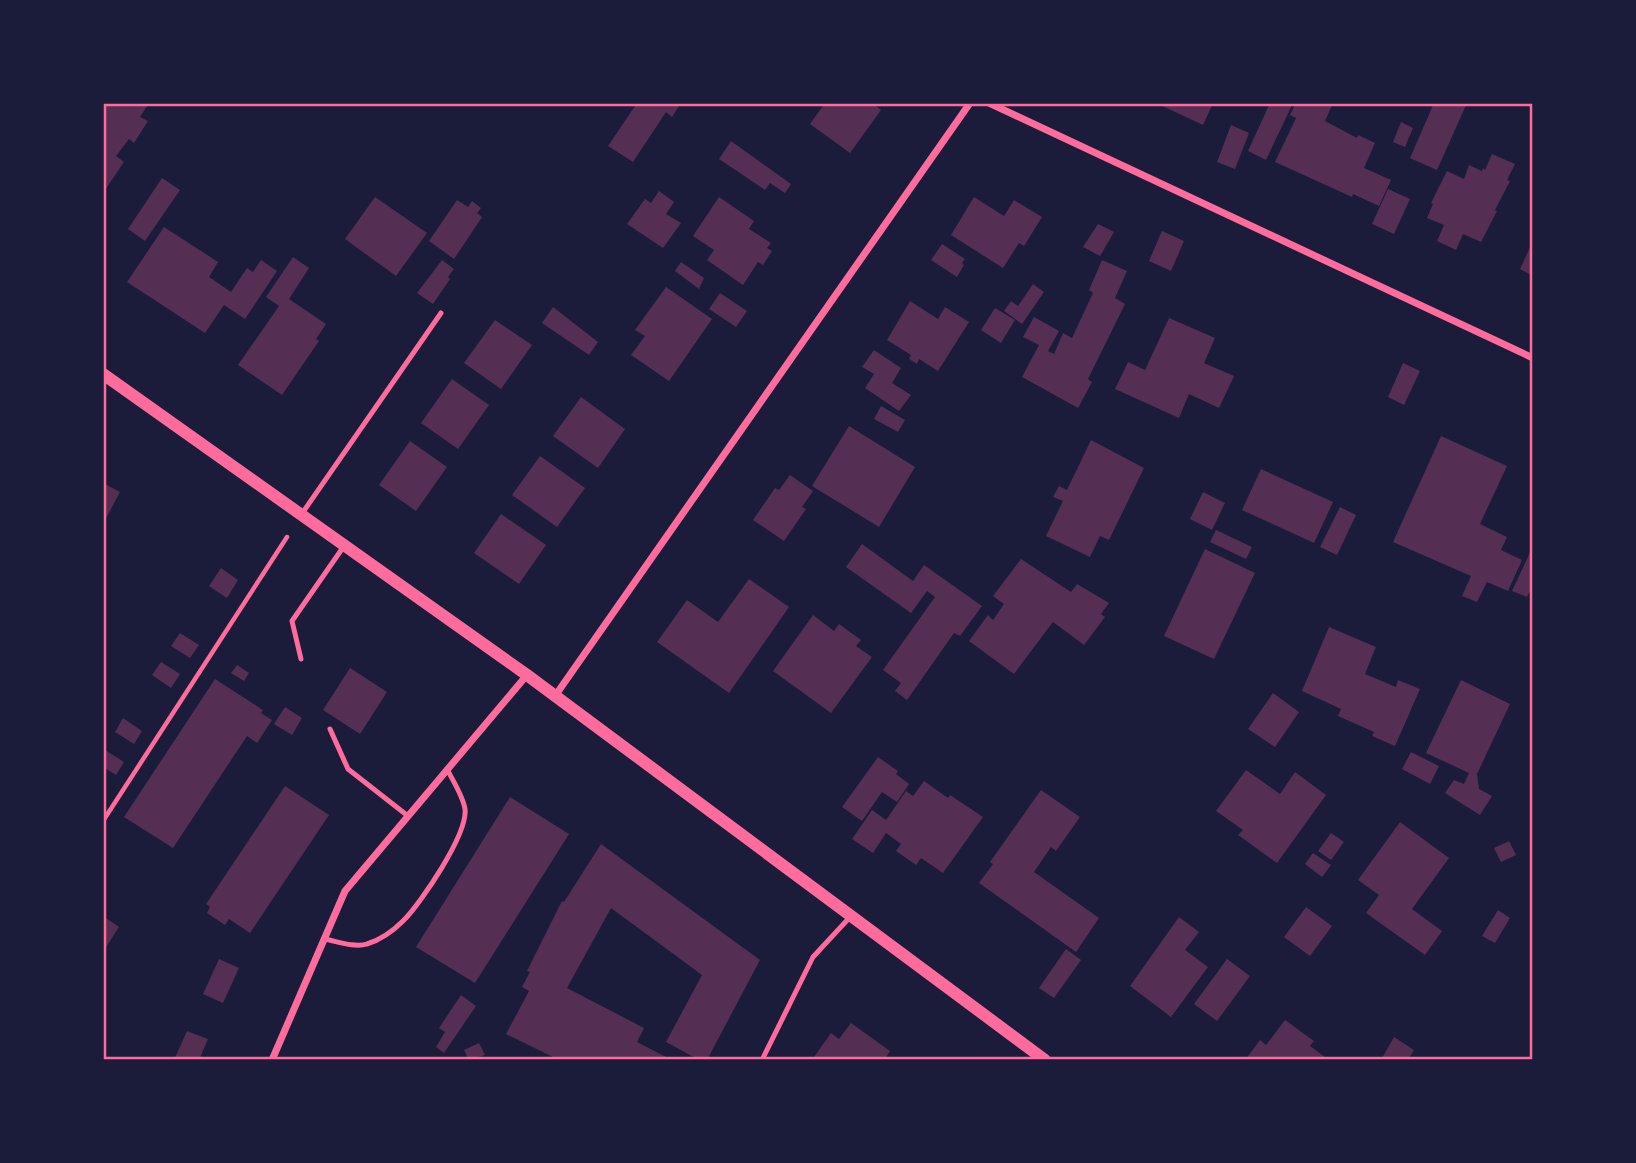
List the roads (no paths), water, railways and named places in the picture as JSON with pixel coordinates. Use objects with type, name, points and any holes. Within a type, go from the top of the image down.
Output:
[{"type":"street","points":[[555,697],[970,103]]},
{"type":"street","points":[[989,103],[1533,358]]},
{"type":"street","points":[[103,374],[527,675],[1045,1060]]},
{"type":"street","points":[[272,1060],[345,891],[527,675]]},
{"type":"lane","points":[[301,515],[441,313]]},
{"type":"lane","points":[[301,659],[292,621],[344,546]]},
{"type":"lane","points":[[330,729],[348,769],[408,816]]},
{"type":"lane","points":[[324,939],[363,946],[380,939],[404,921],[441,870],[460,834],[465,817],[465,806],[447,769]]},
{"type":"lane","points":[[762,1060],[813,957],[851,916]]}]
